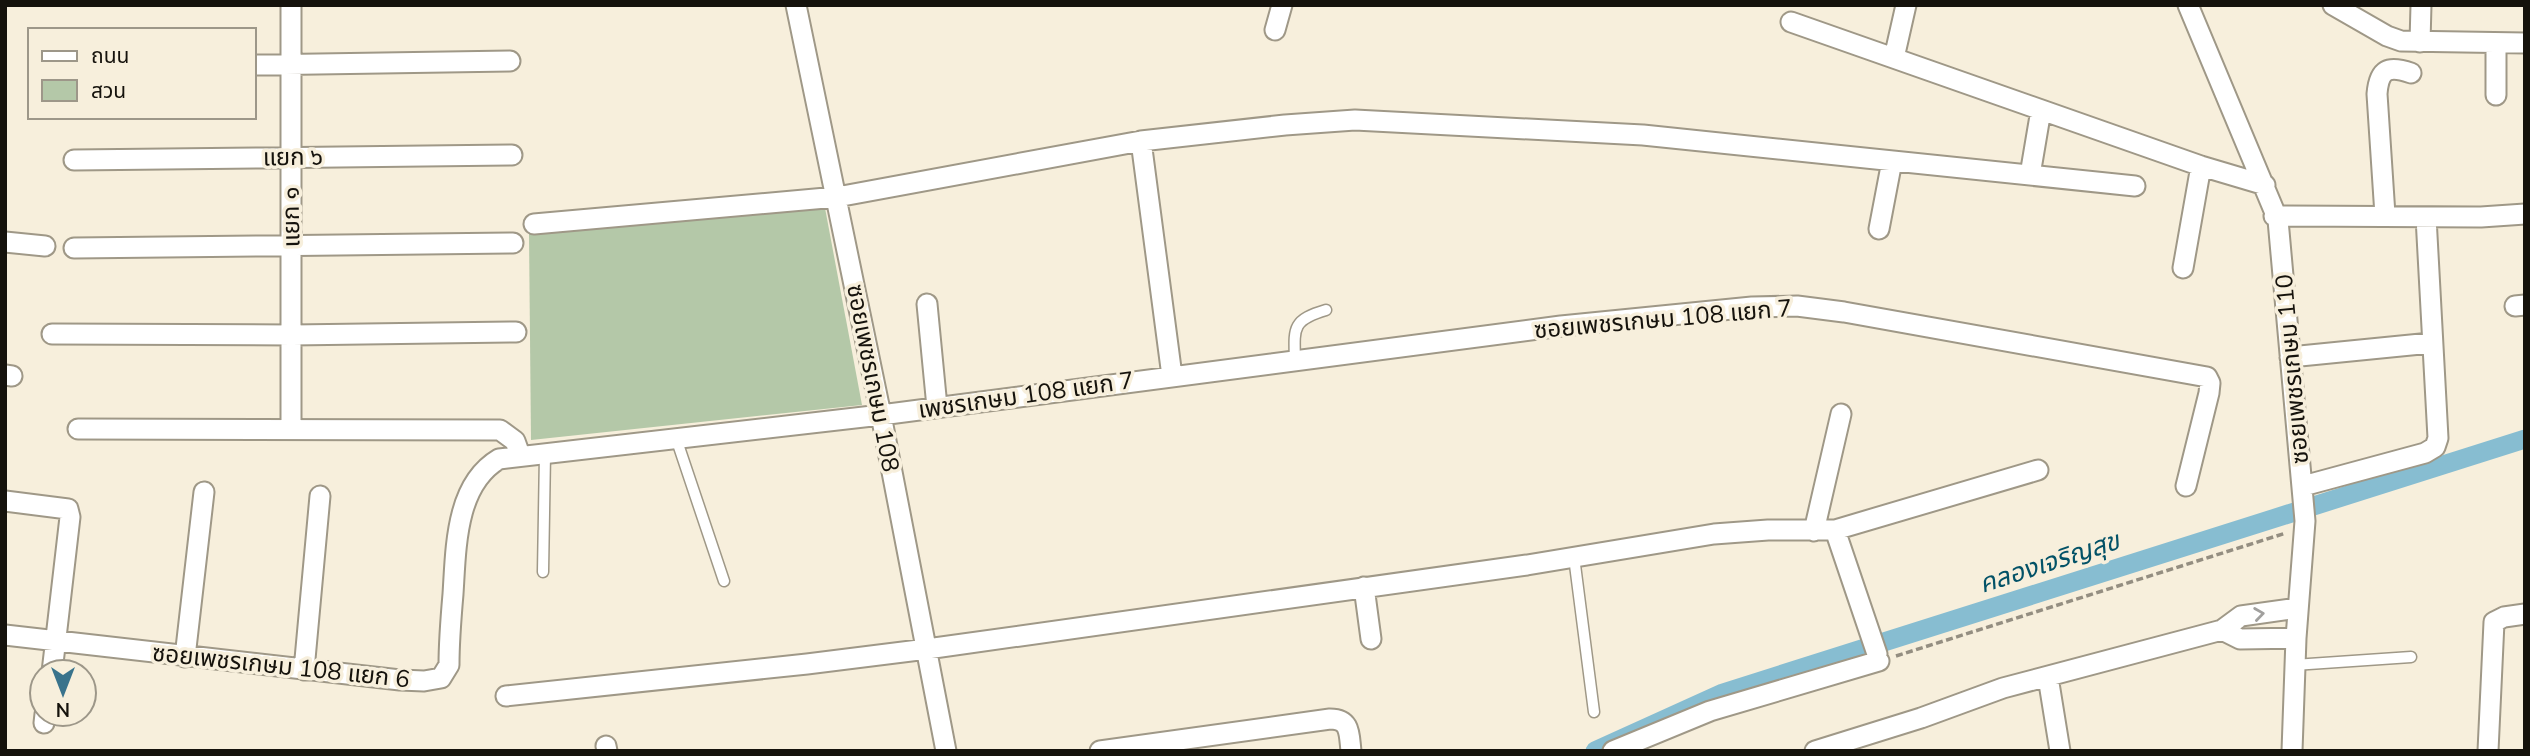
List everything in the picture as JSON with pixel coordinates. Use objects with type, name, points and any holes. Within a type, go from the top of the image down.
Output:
[{"type":"street","name":"แยก ๑","points":[[291,5],[291,428]]},
{"type":"street","name":"ซอยเพชรเกษม 108","points":[[796,5],[881,415],[946,751]]},
{"type":"street","points":[[1275,30],[1282,5]]},
{"type":"street","points":[[1894,58],[1906,5]]},
{"type":"street","name":"ซอยเพชรเกษม 110","points":[[2188,5],[2278,220],[2305,524],[2294,665],[2292,751]]},
{"type":"street","points":[[2333,5],[2387,36],[2401,41],[2525,43]]},
{"type":"street","points":[[2420,42],[2421,5]]},
{"type":"street","points":[[1791,22],[2201,166],[2265,185]]},
{"type":"street","points":[[2496,43],[2496,95]]},
{"type":"street","points":[[256,65],[510,61]]},
{"type":"street","points":[[2385,215],[2378,80],[2385,71],[2397,68],[2411,73]]},
{"type":"street","points":[[2030,175],[2041,110]]},
{"type":"street","points":[[534,225],[837,197],[1141,141],[1354,120],[1643,135],[2135,186]]},
{"type":"street","points":[[1141,141],[1171,376]]},
{"type":"street","name":"แยก ๖","points":[[74,160],[512,155]]},
{"type":"street","points":[[1880,229],[1892,161]]},
{"type":"street","points":[[2183,268],[2201,166]]},
{"type":"street","points":[[2274,215],[2426,217],[2525,214]]},
{"type":"street","points":[[2303,491],[2425,453],[2435,447],[2438,438],[2426,217]]},
{"type":"street","points":[[5,242],[45,246]]},
{"type":"street","points":[[74,248],[513,243]]},
{"type":"street","points":[[927,304],[937,407]]},
{"type":"street","name":"ซอยเพชรเกษม 108 แยก 7","points":[[1171,376],[1561,326],[1752,307],[1797,306],[1844,312],[2207,377],[2210,383],[2209,393],[2186,486]]},
{"type":"street","points":[[52,334],[516,332]]},
{"type":"street","points":[[2290,357],[2431,343]]},
{"type":"street","name":"เพชรเกษม 108 แยก 7","points":[[881,415],[1171,376]]},
{"type":"street","points":[[1814,531],[1841,414]]},
{"type":"street","name":"ซอยเพชรเกษม 108 แยก 6","points":[[5,635],[400,680],[424,681],[441,678],[449,665],[457,532],[474,484],[487,466],[499,459],[520,456],[881,415]]},
{"type":"street","points":[[78,429],[500,430],[515,442],[520,456]]},
{"type":"street","points":[[506,696],[927,649],[1574,557],[1714,534],[1768,530],[1835,530],[2038,470]]},
{"type":"street","points":[[185,657],[205,492]]},
{"type":"street","points":[[304,670],[320,496]]},
{"type":"street","points":[[5,501],[68,509],[70,517],[54,658]]},
{"type":"street","points":[[1613,751],[1710,711],[1878,657],[1835,530]]},
{"type":"street","points":[[1364,587],[1371,639]]},
{"type":"street","points":[[1815,751],[1921,718],[2003,688],[2222,631],[2241,616],[2298,608]]},
{"type":"street","points":[[2488,751],[2494,622],[2504,617],[2525,614]]},
{"type":"street","points":[[2222,631],[2240,639],[2296,638]]},
{"type":"street","points":[[2048,677],[2060,751]]},
{"type":"street","points":[[1100,751],[1339,719],[1346,723],[1350,732],[1351,751]]},
{"type":"lane","points":[[1295,360],[1295,330],[1300,321],[1326,310]]},
{"type":"lane","points":[[676,439],[724,581]]},
{"type":"lane","points":[[543,572],[545,454]]},
{"type":"lane","points":[[1574,557],[1594,712]]},
{"type":"lane","points":[[2294,665],[2411,657]]},
{"type":"path","points":[[1878,657],[2305,524]]},
{"type":"green space","points":[[825,208],[862,405],[531,440],[529,234]]},
{"type":"waterway","name":"คลองเจริญสุข","points":[[1595,751],[1723,693],[2525,439]]}]
